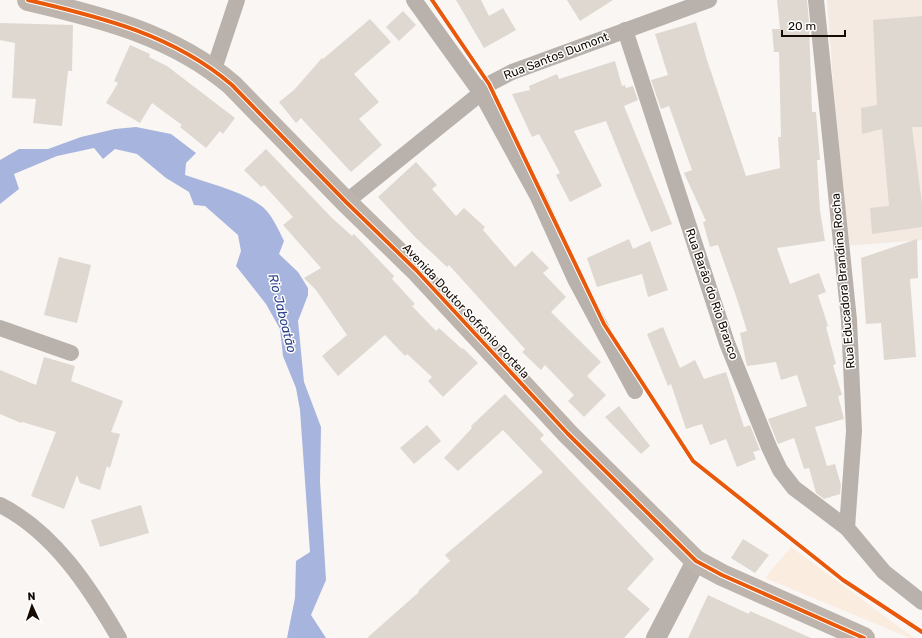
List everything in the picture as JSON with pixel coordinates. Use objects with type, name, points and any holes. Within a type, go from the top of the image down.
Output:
[{"type":"main road","name":"Avenida Doutor Sofrônio Portela","points":[[28,0],[112,22],[154,36],[187,52],[214,69],[232,85],[346,202],[416,270],[568,434],[696,561],[722,576],[864,638]]},
{"type":"street","points":[[214,69],[237,0]]},
{"type":"street","points":[[414,0],[481,93],[538,197],[575,279],[635,391]]},
{"type":"street","name":"Rua Santos Dumont","points":[[346,202],[481,93],[488,84],[512,72],[709,0]]},
{"type":"street","name":"Rua Educadora Brandina Rocha","points":[[816,0],[849,320],[854,431],[847,528]]},
{"type":"street","name":"Rua Barão do Rio Branco","points":[[625,30],[726,343],[769,447],[780,470],[794,488],[847,528]]},
{"type":"street","points":[[0,328],[71,353]]},
{"type":"street","points":[[0,505],[35,529],[65,558],[99,604],[119,638]]},
{"type":"street","points":[[847,528],[884,572],[922,602]]},
{"type":"street","points":[[656,638],[696,561]]},
{"type":"shaded area","points":[[827,0],[922,0],[922,240],[845,246]]},
{"type":"shaded area","points":[[791,547],[914,638],[910,638],[765,578]]},
{"type":"water","name":"Rio Jaboatão","points":[[136,127],[171,134],[196,153],[186,163],[185,175],[234,191],[264,208],[274,221],[284,241],[279,254],[298,272],[308,288],[308,295],[298,321],[304,382],[321,427],[320,482],[326,580],[311,615],[326,638],[287,638],[295,598],[296,561],[310,552],[300,410],[296,388],[283,356],[280,329],[266,304],[236,266],[241,251],[238,235],[205,206],[194,205],[189,192],[166,178],[137,154],[115,149],[103,159],[94,148],[57,156],[14,174],[19,189],[0,204],[0,160],[19,149],[48,149],[81,137],[115,129]]},
{"type":"building","points":[[456,0],[481,0],[489,16],[503,8],[516,30],[484,48]]},
{"type":"building","points":[[567,0],[613,0],[580,21]]},
{"type":"building","points":[[777,0],[807,0],[812,112],[816,112],[820,160],[817,160],[820,211],[825,241],[777,248],[790,284],[819,273],[826,292],[818,295],[828,326],[826,327],[836,364],[833,365],[842,395],[838,396],[844,419],[815,427],[827,466],[835,464],[841,485],[840,494],[824,499],[816,493],[809,468],[804,469],[794,438],[778,444],[768,419],[807,406],[797,375],[781,380],[776,362],[747,366],[740,333],[747,331],[737,299],[718,245],[710,247],[703,222],[706,221],[684,173],[692,170],[669,106],[661,109],[651,80],[668,75],[655,34],[696,22],[707,60],[746,176],[780,168],[778,137],[781,137],[779,52],[774,52],[772,29],[780,29]]},
{"type":"building","points":[[403,11],[416,25],[399,41],[386,27]]},
{"type":"building","points":[[922,16],[922,127],[912,127],[922,204],[922,227],[872,234],[870,208],[889,206],[882,129],[862,134],[861,108],[877,105],[873,20]]},
{"type":"building","points":[[370,19],[391,42],[354,74],[379,102],[359,119],[382,145],[351,172],[301,118],[296,123],[279,102],[294,90],[322,58],[323,59]]},
{"type":"building","points":[[0,23],[73,25],[72,71],[68,71],[62,126],[33,123],[36,99],[12,98],[15,43],[0,40]]},
{"type":"building","points":[[130,45],[150,54],[149,57],[167,66],[235,118],[223,134],[220,131],[206,148],[180,127],[182,125],[152,103],[140,123],[106,103],[118,83],[114,81]]},
{"type":"building","points":[[615,61],[622,86],[625,85],[626,88],[633,86],[638,100],[624,106],[672,224],[651,232],[606,121],[574,131],[602,186],[570,202],[556,175],[560,173],[539,134],[532,137],[512,94],[530,90],[529,86],[557,74],[559,79]]},
{"type":"building","points":[[266,149],[331,217],[352,236],[354,234],[394,276],[392,279],[415,304],[412,306],[436,331],[439,328],[478,363],[443,397],[428,381],[432,377],[407,354],[405,356],[385,335],[338,376],[322,356],[347,335],[316,290],[304,278],[321,268],[283,225],[293,217],[264,185],[261,187],[244,170]]},
{"type":"building","points":[[416,162],[437,185],[432,189],[456,216],[464,208],[485,227],[483,230],[515,267],[532,251],[549,268],[543,273],[566,297],[551,312],[601,362],[587,376],[606,395],[584,417],[568,401],[574,395],[545,365],[541,370],[522,352],[525,349],[449,265],[447,267],[416,238],[378,197]]},
{"type":"building","points":[[629,239],[633,249],[650,241],[668,290],[648,297],[642,274],[597,287],[587,258]]},
{"type":"building","points":[[917,239],[918,278],[910,279],[916,357],[884,360],[881,323],[866,324],[861,258]]},
{"type":"building","points":[[59,257],[91,265],[77,323],[44,315]]},
{"type":"building","points":[[663,327],[680,368],[695,360],[704,379],[726,372],[744,427],[750,425],[760,450],[753,452],[756,459],[737,467],[726,439],[710,445],[702,424],[686,429],[671,384],[668,386],[647,334]]},
{"type":"building","points":[[44,357],[75,366],[71,381],[123,401],[111,432],[120,434],[110,468],[107,466],[100,490],[80,483],[77,475],[64,509],[31,496],[56,432],[22,422],[21,423],[0,414],[0,370],[36,385]]},
{"type":"building","points":[[505,394],[544,435],[540,439],[654,559],[627,589],[650,609],[624,638],[367,638],[419,592],[418,591],[450,561],[445,555],[543,472],[503,430],[458,471],[444,458],[472,428],[471,426]]},
{"type":"building","points":[[619,406],[650,446],[641,454],[605,417]]},
{"type":"building","points":[[427,425],[441,441],[414,464],[400,448]]},
{"type":"building","points":[[141,505],[149,533],[100,547],[91,520]]},
{"type":"building","points":[[743,539],[769,555],[755,573],[731,558]]},
{"type":"building","points":[[708,595],[749,614],[750,611],[811,638],[688,638]]},
{"type":"cycle path","points":[[28,0],[83,13],[136,30],[186,53],[210,68],[232,85],[346,202],[416,270],[568,434],[696,561],[722,575],[864,638]]},
{"type":"cycle path","points":[[432,0],[489,84],[604,324],[693,461],[843,580],[922,632]]}]
